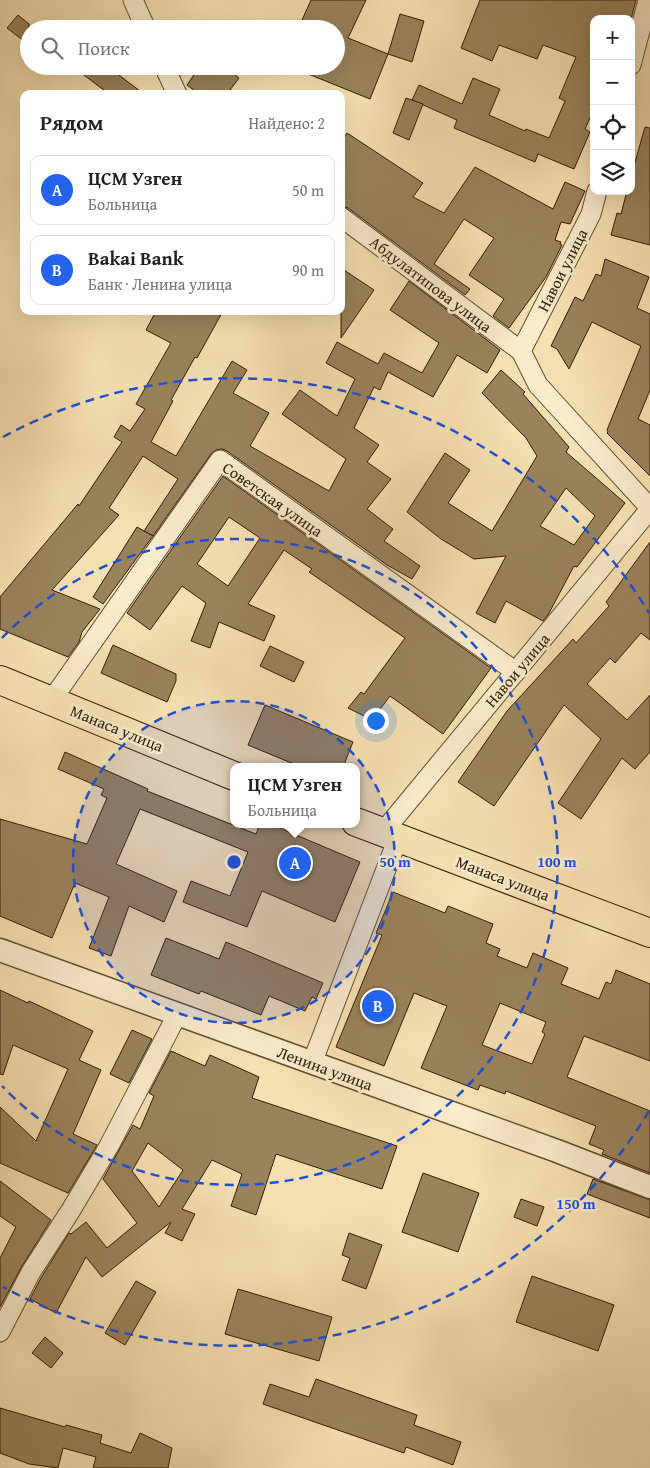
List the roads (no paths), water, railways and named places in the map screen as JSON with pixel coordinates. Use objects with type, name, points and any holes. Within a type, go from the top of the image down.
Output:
[{"type":"main road","name":"Манаса улица","points":[[0,680],[230,774]]},
{"type":"main road","name":"Манаса улица","points":[[360,824],[650,933]]},
{"type":"street","points":[[133,0],[142,20]]},
{"type":"street","points":[[632,60],[648,0]]},
{"type":"street","points":[[168,75],[175,90]]},
{"type":"street","name":"Навои улица","points":[[312,1063],[390,835],[516,672],[650,508],[538,385],[521,351],[591,214],[596,195]]},
{"type":"street","name":"Абдулатипова улица","points":[[345,220],[521,351]]},
{"type":"street","name":"Советская улица","points":[[51,701],[220,460],[516,672]]},
{"type":"street","name":"Ленина улица","points":[[0,950],[557,1151],[650,1187]]},
{"type":"street","points":[[0,1332],[31,1272],[109,1146],[177,1015]]},
{"type":"place","name":"ЦСМ Узген","points":[[295,863]]},
{"type":"place","name":"Bakai Bank","points":[[378,1006]]}]
